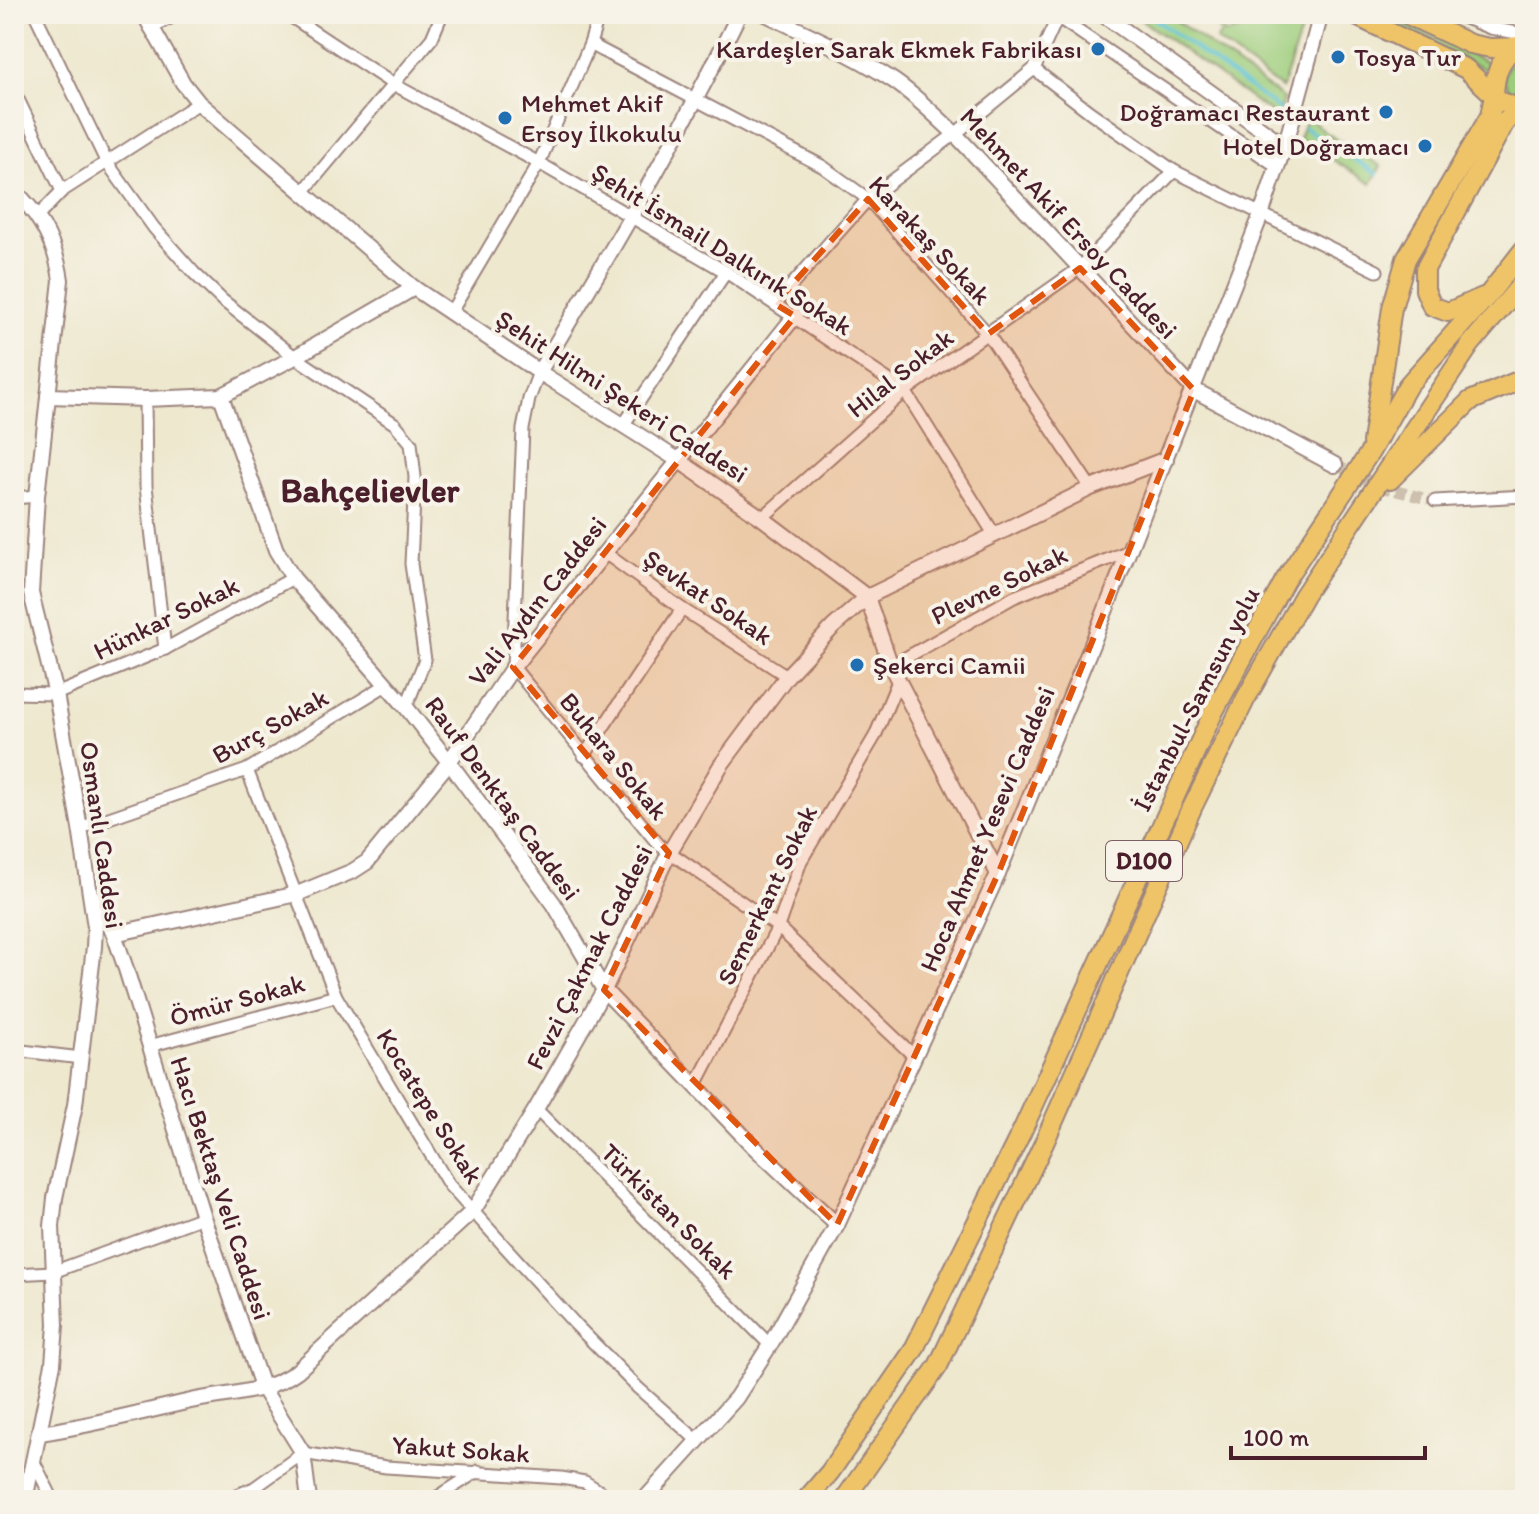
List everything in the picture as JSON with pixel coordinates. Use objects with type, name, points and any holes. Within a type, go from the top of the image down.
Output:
[{"type":"main road","points":[[1352,14],[1466,69],[1507,105],[1525,108]]},
{"type":"main road","points":[[1406,14],[1470,44],[1490,48],[1519,42]]},
{"type":"main road","points":[[1370,452],[1392,308],[1406,259],[1490,116],[1499,66],[1504,55],[1519,42]]},
{"type":"main road","points":[[1489,294],[1448,312],[1432,306],[1425,290],[1425,269],[1505,122],[1525,108]]},
{"type":"main road","name":"İstanbul-Samsun yolu","points":[[806,1500],[830,1472],[913,1351],[1022,1131],[1214,711],[1285,580],[1370,452],[1408,385],[1489,294],[1525,248]]},
{"type":"main road","name":"İstanbul-Samsun yolu","points":[[844,1500],[938,1366],[1044,1143],[1221,745],[1304,595],[1470,345],[1525,280]]},
{"type":"main road","points":[[1362,507],[1470,401],[1525,378]]},
{"type":"street","points":[[35,14],[106,161],[154,228],[222,300],[295,357],[395,424],[411,443],[415,477],[411,564],[425,660],[406,707]]},
{"type":"street","points":[[147,21],[178,14]]},
{"type":"street","name":"Şehit İsmail Dalkırık Sokak","points":[[287,14],[393,84],[539,163],[726,272],[905,391],[994,534]]},
{"type":"street","points":[[303,192],[432,38],[442,14]]},
{"type":"street","points":[[451,312],[539,163],[590,44],[599,14]]},
{"type":"street","points":[[513,667],[523,429],[529,399],[539,372],[697,100],[739,14]]},
{"type":"street","name":"Mehmet Akif Ersoy Caddesi","points":[[766,14],[892,79],[919,100],[955,134],[1194,390],[1335,465]]},
{"type":"street","points":[[1102,14],[1287,139]]},
{"type":"street","name":"Hoca Ahmet Yesevi Caddesi","points":[[644,1500],[736,1398],[770,1345],[837,1225],[998,874],[1194,390],[1261,215],[1298,103],[1321,14]]},
{"type":"street","points":[[1455,14],[1519,42]]},
{"type":"street","points":[[775,304],[868,199],[955,134],[1034,69],[1057,15],[1278,167]]},
{"type":"street","name":"Şehit Hilmi Şekeri Caddesi","points":[[147,21],[183,83],[199,103],[414,288],[678,460],[867,597]]},
{"type":"street","name":"Karakaş Sokak","points":[[590,44],[822,166],[868,199],[988,334],[1091,488]]},
{"type":"street","points":[[1034,69],[1174,171],[1377,271]]},
{"type":"street","points":[[14,91],[62,191]]},
{"type":"street","points":[[38,216],[62,191],[199,103]]},
{"type":"street","name":"Hilal Sokak","points":[[762,518],[905,391],[1080,268],[1174,171]]},
{"type":"street","name":"Osmanlı Caddesi","points":[[14,191],[38,216],[51,240],[61,280],[37,496],[31,593],[56,694],[95,927],[74,1115],[55,1198],[53,1272],[56,1343],[25,1500]]},
{"type":"street","points":[[624,424],[726,272]]},
{"type":"street","points":[[48,396],[145,399],[221,396],[414,288]]},
{"type":"street","name":"Vali Aydın Caddesi","points":[[114,934],[297,894],[367,862],[449,762],[513,667],[795,316]]},
{"type":"street","name":"Rauf Denktaş Caddesi","points":[[221,396],[276,550],[293,578],[406,707],[449,762],[554,904],[604,990],[753,1146],[837,1225]]},
{"type":"street","points":[[145,399],[147,497],[165,649]]},
{"type":"street","name":"Fevzi Çakmak Caddesi","points":[[40,1433],[263,1389],[297,1371],[473,1211],[604,990],[669,853],[729,753],[787,676],[833,627],[867,597],[1091,488],[1166,459]]},
{"type":"street","points":[[14,498],[37,496]]},
{"type":"street","points":[[1435,501],[1525,496]]},
{"type":"street","name":"Plevne Sokak","points":[[891,666],[1014,597],[1129,551]]},
{"type":"street","name":"Şevkat Sokak","points":[[605,553],[682,609],[787,676]]},
{"type":"street","name":"Hünkar Sokak","points":[[56,694],[165,649],[293,578]]},
{"type":"street","points":[[867,597],[898,681],[998,874]]},
{"type":"street","points":[[584,756],[682,609]]},
{"type":"street","name":"Buhara Sokak","points":[[513,667],[649,835],[669,853],[778,927],[914,1056]]},
{"type":"street","name":"Semerkant Sokak","points":[[696,1085],[778,927],[801,861],[875,736],[898,681]]},
{"type":"street","name":"Burç Sokak","points":[[80,828],[247,770],[386,685]]},
{"type":"street","points":[[14,693],[56,694]]},
{"type":"street","name":"Kocatepe Sokak","points":[[247,770],[336,996],[449,1185],[576,1325],[638,1388],[698,1441]]},
{"type":"street","name":"Hacı Bektaş Veli Caddesi","points":[[89,887],[114,934],[203,1217],[263,1389],[303,1453],[309,1500]]},
{"type":"street","name":"Ömür Sokak","points":[[149,1046],[336,996]]},
{"type":"street","points":[[14,1050],[81,1058]]},
{"type":"street","name":"Türkistan Sokak","points":[[536,1109],[770,1345]]},
{"type":"street","points":[[14,1274],[53,1272],[203,1217]]},
{"type":"street","points":[[225,1500],[254,1488],[303,1453]]},
{"type":"street","name":"Yakut Sokak","points":[[303,1453],[386,1467],[561,1478],[585,1482],[613,1500]]},
{"type":"street","points":[[34,1462],[53,1500]]},
{"type":"street","points":[[433,1500],[478,1471]]},
{"type":"highlighted area","points":[[868,199],[988,334],[1080,268],[1194,390],[998,874],[837,1225],[604,990],[669,853],[513,667],[795,316],[775,304]]},
{"type":"green space","points":[[1133,14],[1167,14],[1284,99],[1278,118]]},
{"type":"green space","points":[[1209,14],[1218,14],[1225,34],[1283,14],[1304,22],[1282,89],[1216,40],[1221,34]]},
{"type":"green space","points":[[1366,14],[1385,14],[1493,65],[1490,72]]},
{"type":"green space","points":[[1518,58],[1525,58],[1524,96],[1510,90],[1504,80],[1507,68]]},
{"type":"green space","points":[[1307,116],[1324,131],[1381,166],[1371,184],[1299,138]]},
{"type":"waterway","points":[[1148,14],[1279,109]]},
{"type":"waterway","points":[[1305,128],[1377,174]]},
{"type":"tunnel","points":[[1335,465],[1385,488],[1435,501]]},
{"type":"place","name":"Kardeşler Sarak Ekmek Fabrikası","points":[[1098,49]]},
{"type":"place","name":"Tosya Tur","points":[[1338,57]]},
{"type":"place","name":"Doğramacı Restaurant","points":[[1386,112]]},
{"type":"place","name":"Mehmet Akif Ersoy İlkokulu","points":[[505,118]]},
{"type":"place","name":"Hotel Doğramacı","points":[[1425,146]]},
{"type":"place","name":"Şekerci Camii","points":[[857,665]]},
{"type":"district","name":"Bahçelievler","points":[[370,490]]}]
